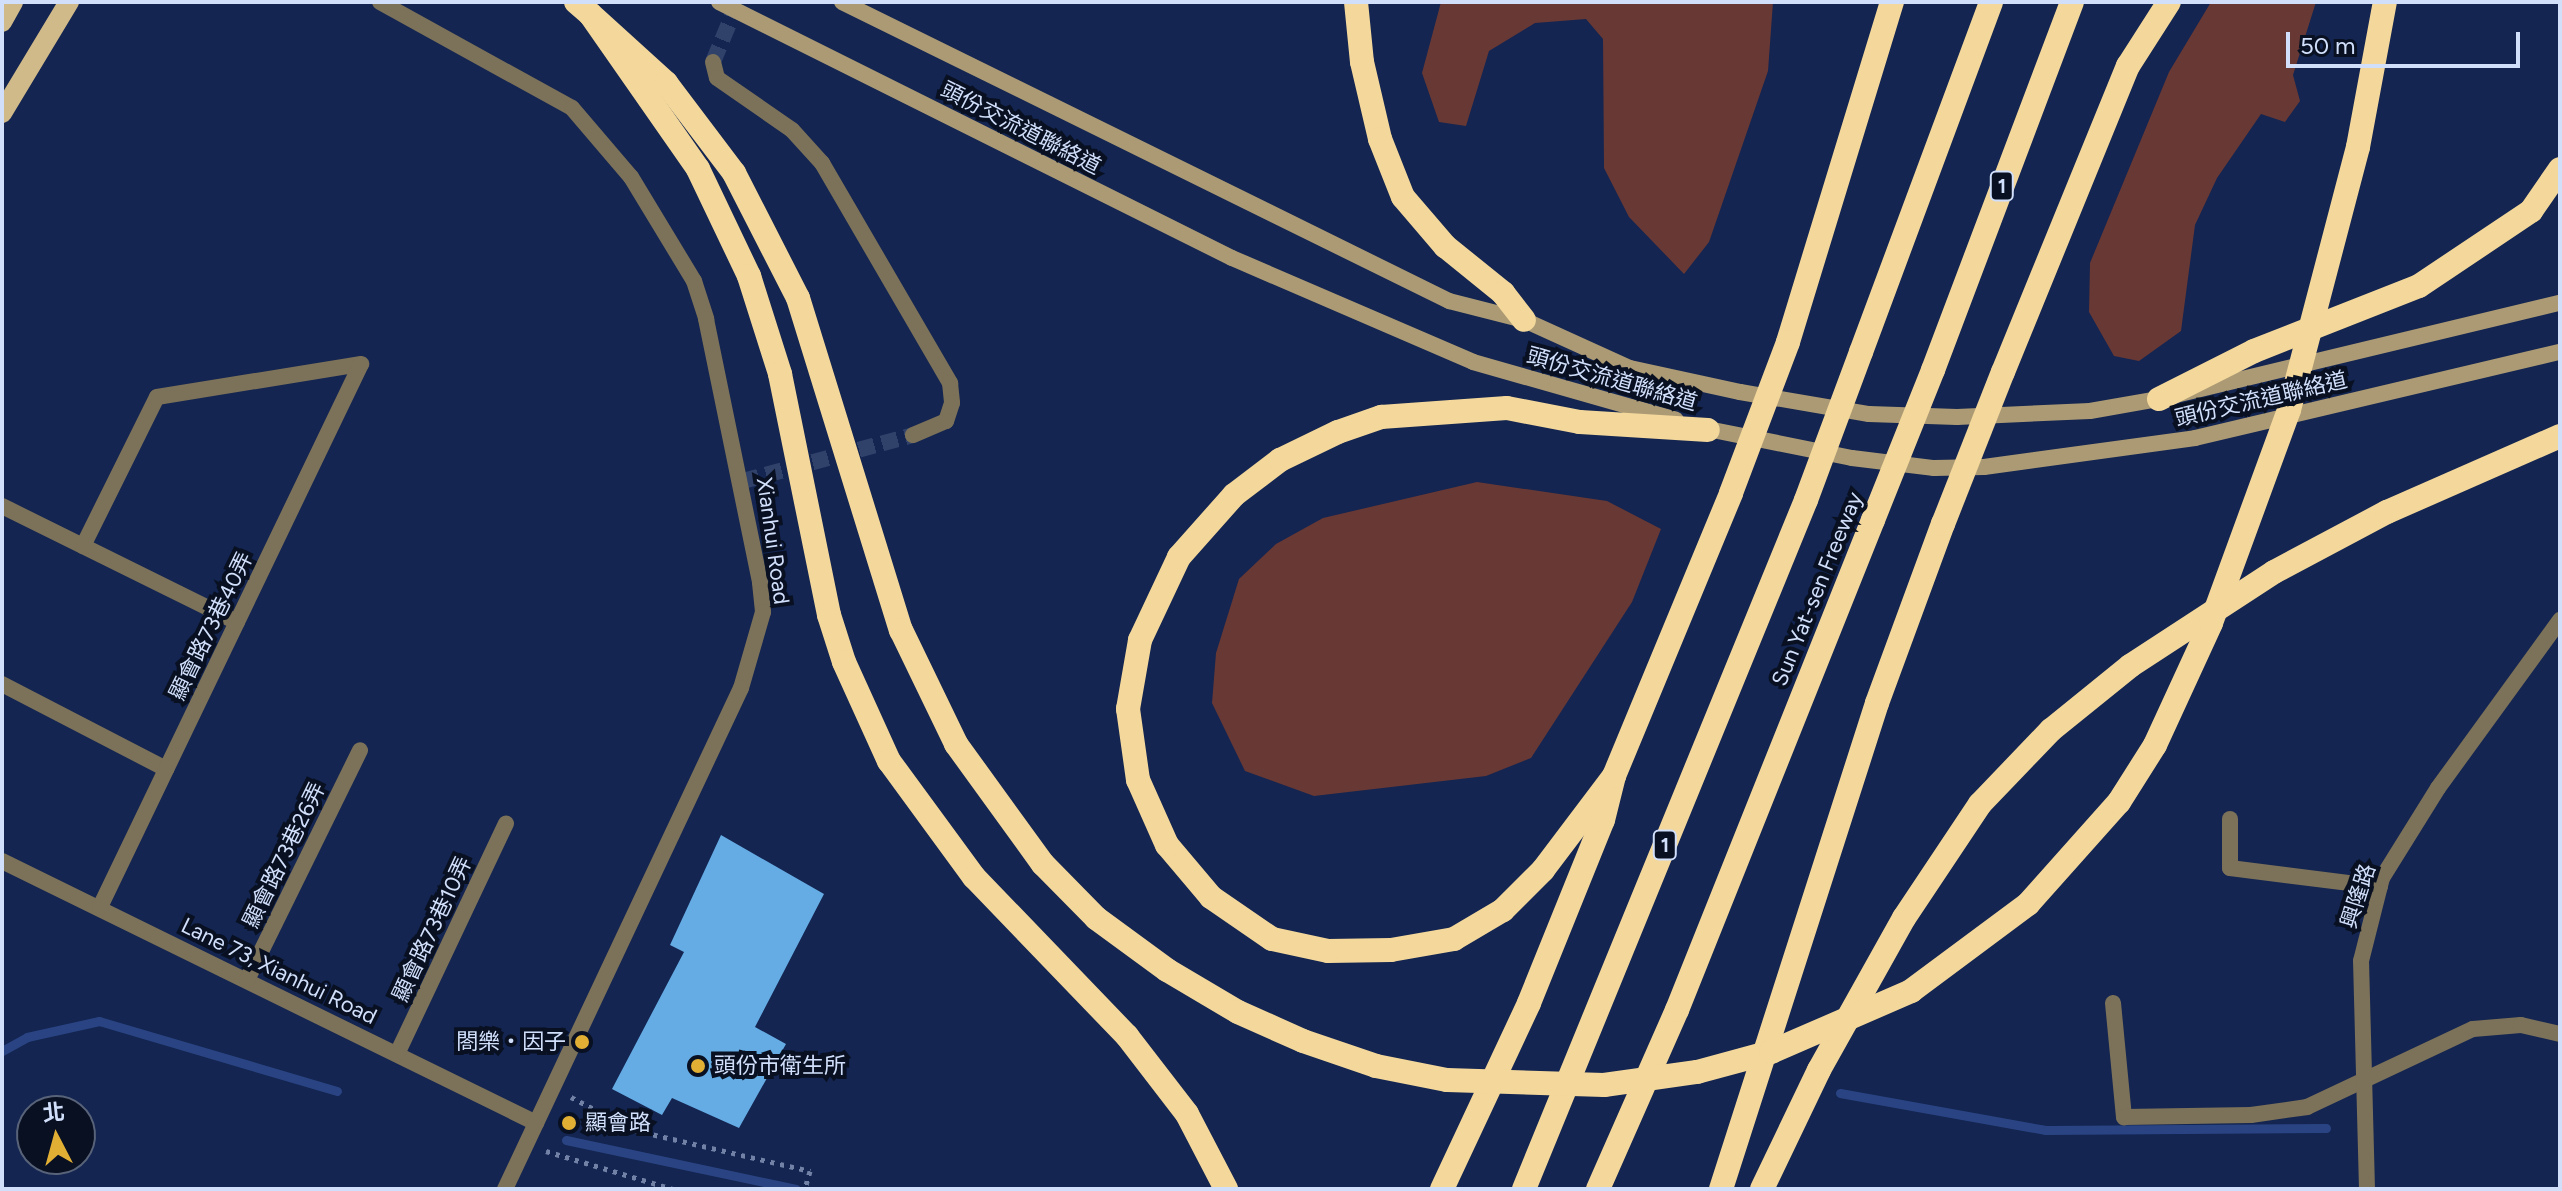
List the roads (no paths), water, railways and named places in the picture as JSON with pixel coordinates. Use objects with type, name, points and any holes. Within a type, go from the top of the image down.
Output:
[{"type":"highway","points":[[1356,2],[1362,62],[1380,139],[1403,197],[1445,246],[1503,293],[1524,320]]},
{"type":"highway","name":"Sun Yat-sen Freeway","points":[[1524,1189],[1806,500],[1991,2]]},
{"type":"highway","name":"Sun Yat-sen Freeway","points":[[1598,1189],[1677,1010],[1933,370],[2072,2]]},
{"type":"highway","points":[[1721,1189],[1877,703],[1943,524],[2128,66],[2169,2]]},
{"type":"highway","points":[[583,8],[666,83],[741,185],[803,311],[901,630],[956,744],[1043,864],[1096,918],[1167,970],[1238,1012],[1303,1041],[1376,1066],[1447,1080],[1604,1085],[1697,1072],[1771,1052],[1911,991],[2028,904],[2119,802],[2155,745],[2211,623],[2289,410],[2355,163],[2385,2]]},
{"type":"highway","points":[[1442,1189],[1529,1003],[1603,820],[1614,776],[1731,493],[1788,342],[1888,6]]},
{"type":"highway","points":[[583,8],[698,169],[749,276],[780,374],[829,615],[844,662],[889,761],[974,877],[1127,1036],[1187,1114],[1226,1189]]},
{"type":"highway","points":[[2159,399],[2254,351],[2419,286],[2531,211],[2560,169]]},
{"type":"highway","points":[[1614,776],[1543,870],[1503,910],[1454,939],[1391,950],[1328,951],[1272,939],[1211,897],[1167,845],[1155,819],[1138,780],[1128,709],[1140,640],[1179,557],[1234,495],[1280,460],[1338,432],[1381,417],[1507,408],[1580,422],[1708,430]]},
{"type":"highway","points":[[1762,1189],[1819,1070],[1904,918],[1980,804],[2051,730],[2130,666],[2274,572],[2387,512],[2560,436]]},
{"type":"main road","points":[[2,22],[13,2]]},
{"type":"main road","points":[[2,113],[69,2]]},
{"type":"main road","name":"頭份交流道聯絡道","points":[[719,2],[1232,258],[1459,356],[1708,430],[1852,458],[1934,468],[1984,467],[2195,438],[2560,352]]},
{"type":"main road","name":"頭份交流道聯絡道","points":[[842,2],[1449,301],[1524,320],[1630,368],[1869,414],[1957,417],[2090,411],[2159,399],[2560,303]]},
{"type":"street","name":"Xianhui Road","points":[[380,2],[572,108],[631,177],[694,281],[706,319],[760,583],[763,612],[741,688],[505,1189]]},
{"type":"street","points":[[713,62],[717,78],[792,130],[822,163],[950,383],[952,403],[946,421],[913,435]]},
{"type":"street","name":"顯會路73巷40弄","points":[[83,546],[157,397],[361,364],[100,907]]},
{"type":"street","points":[[2,506],[237,622]]},
{"type":"street","name":"興隆路","points":[[2367,1189],[2361,961],[2380,887],[2438,788],[2560,620]]},
{"type":"street","points":[[2,684],[166,769]]},
{"type":"street","name":"顯會路73巷26弄","points":[[247,980],[360,750]]},
{"type":"street","points":[[2230,819],[2230,868],[2380,887]]},
{"type":"street","name":"顯會路73巷10弄","points":[[397,1054],[506,823]]},
{"type":"street","name":"Lane 73, Xianhui Road","points":[[2,861],[536,1123]]},
{"type":"street","points":[[2113,1003],[2124,1117],[2265,1113],[2307,1107],[2473,1029],[2521,1025],[2560,1034]]},
{"type":"waterway","points":[[2,1051],[27,1037],[99,1021],[337,1091]]},
{"type":"waterway","points":[[1840,1093],[2046,1130],[2326,1128]]},
{"type":"waterway","points":[[566,1140],[796,1189]]},
{"type":"tunnel","points":[[713,62],[738,2]]},
{"type":"tunnel","points":[[743,481],[913,435]]},
{"type":"place","name":"閤樂‧因子","points":[[582,1042]]},
{"type":"place","name":"頭份市衛生所","points":[[698,1066]]},
{"type":"place","name":"顯會路","points":[[569,1123]]}]
